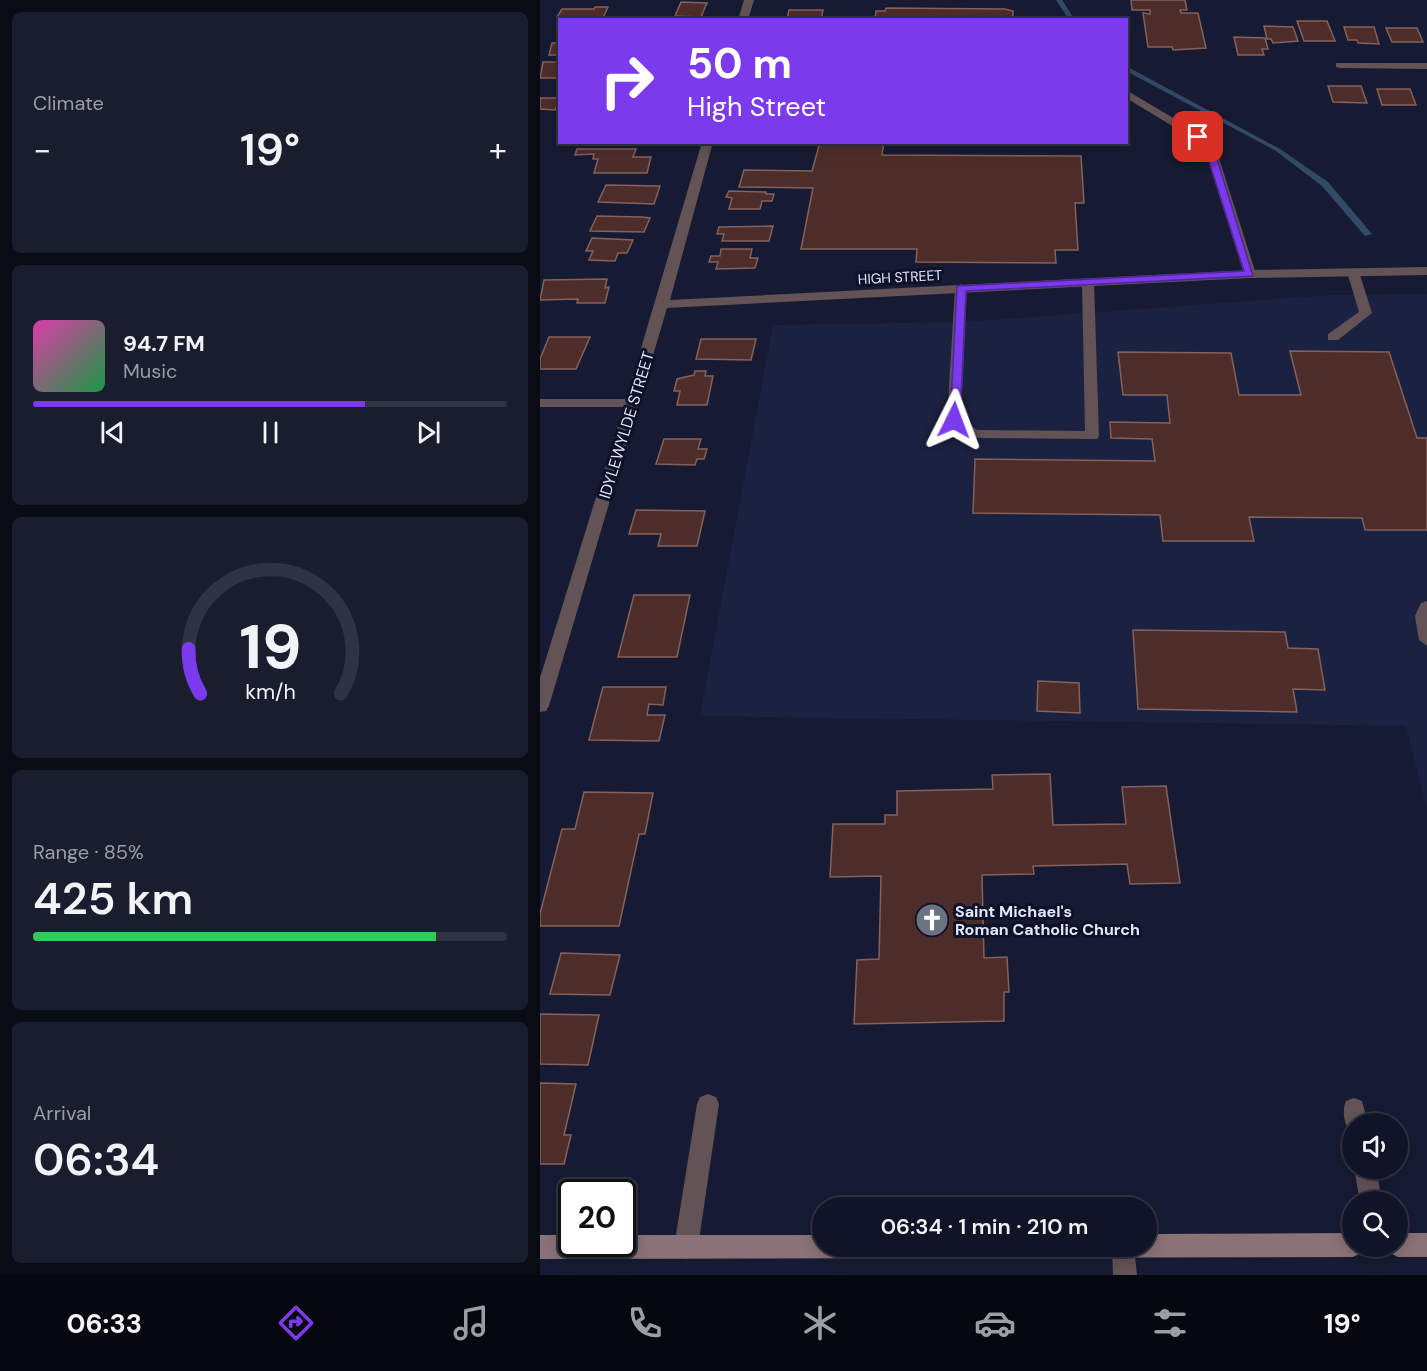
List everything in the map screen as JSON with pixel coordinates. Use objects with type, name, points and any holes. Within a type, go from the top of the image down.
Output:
[{"type":"main road","points":[[1157,1247],[1342,1245]]},
{"type":"main road","points":[[1408,1245],[1427,1245]]},
{"type":"main road","points":[[540,1247],[812,1247]]},
{"type":"street","points":[[744,18],[748,0]]},
{"type":"street","points":[[1340,65],[1427,66]]},
{"type":"street","points":[[1128,94],[1198,137],[1210,149],[1250,274]]},
{"type":"street","name":"IDYLEWYLDE STREET","points":[[540,706],[631,409],[707,144]]},
{"type":"street","name":"HIGH STREET","points":[[662,304],[1250,274],[1427,271]]},
{"type":"street","points":[[1333,337],[1366,312],[1353,272]]},
{"type":"street","points":[[961,288],[954,420],[974,434],[1092,436],[1088,282]]},
{"type":"street","points":[[540,403],[631,403],[631,409]]},
{"type":"street","points":[[1427,607],[1424,616],[1427,640]]},
{"type":"street","points":[[686,1247],[708,1104]]},
{"type":"street","points":[[1124,1257],[1125,1275]]},
{"type":"shaded area","points":[[1427,294],[1427,810],[1406,726],[700,716],[773,325],[964,322],[1330,295]]},
{"type":"building","points":[[1131,0],[1185,0],[1187,10],[1180,10],[1181,13],[1198,13],[1206,48],[1173,50],[1172,47],[1148,47],[1143,13],[1150,14],[1150,10],[1132,10]]},
{"type":"building","points":[[681,2],[707,3],[701,17],[675,16]]},
{"type":"building","points":[[595,7],[608,7],[603,18],[557,17],[562,9],[594,9]]},
{"type":"building","points":[[886,8],[1005,9],[1013,11],[1013,18],[875,18],[876,11],[885,11]]},
{"type":"building","points":[[789,10],[823,10],[821,18],[787,18]]},
{"type":"building","points":[[1297,21],[1327,21],[1335,41],[1304,41]]},
{"type":"building","points":[[1264,26],[1293,27],[1298,41],[1273,43],[1271,39],[1267,39]]},
{"type":"building","points":[[1344,27],[1374,27],[1379,44],[1348,40]]},
{"type":"building","points":[[1386,28],[1417,28],[1423,42],[1392,42]]},
{"type":"building","points":[[1234,37],[1265,38],[1268,49],[1262,49],[1264,55],[1238,55]]},
{"type":"building","points":[[552,43],[558,43],[558,55],[549,55]]},
{"type":"building","points":[[543,62],[558,62],[558,78],[540,78]]},
{"type":"building","points":[[1328,86],[1361,86],[1367,103],[1333,102]]},
{"type":"building","points":[[1377,89],[1410,89],[1416,105],[1382,105]]},
{"type":"building","points":[[540,98],[558,98],[555,110],[540,109]]},
{"type":"building","points":[[819,144],[884,144],[882,155],[1081,156],[1084,203],[1075,203],[1078,250],[1055,250],[1056,263],[916,262],[917,249],[801,249],[813,188],[739,187],[744,170],[812,171]]},
{"type":"building","points":[[577,149],[636,149],[633,157],[651,157],[647,173],[594,173],[598,159],[593,159],[594,154],[575,155]]},
{"type":"building","points":[[606,185],[660,186],[654,204],[598,202]]},
{"type":"building","points":[[729,191],[774,194],[772,201],[762,201],[760,209],[729,209],[732,198],[726,197]]},
{"type":"building","points":[[597,216],[650,218],[644,232],[590,231]]},
{"type":"building","points":[[773,226],[769,241],[722,241],[724,234],[717,234],[719,227]]},
{"type":"building","points":[[592,238],[633,240],[627,253],[618,253],[615,261],[589,260],[593,251],[586,251]]},
{"type":"building","points":[[721,249],[752,249],[750,258],[758,258],[755,268],[716,269],[718,262],[709,262],[711,256],[720,256]]},
{"type":"building","points":[[607,279],[605,288],[609,287],[605,303],[577,303],[578,299],[540,300],[544,280]]},
{"type":"building","points":[[549,337],[590,337],[576,369],[540,369],[540,359]]},
{"type":"building","points":[[701,339],[756,339],[751,360],[696,359]]},
{"type":"building","points":[[1290,351],[1389,352],[1417,438],[1427,438],[1427,530],[1365,530],[1362,518],[1249,517],[1254,541],[1163,541],[1160,515],[973,513],[975,459],[1155,461],[1152,439],[1111,438],[1110,422],[1170,423],[1167,395],[1123,395],[1118,352],[1231,353],[1239,395],[1301,395]]},
{"type":"building","points":[[695,371],[706,371],[705,376],[713,376],[707,405],[677,405],[680,391],[674,391],[677,379],[694,375]]},
{"type":"building","points":[[664,439],[701,439],[698,449],[707,449],[704,459],[697,459],[695,465],[656,464]]},
{"type":"building","points":[[636,510],[705,511],[697,546],[658,546],[661,534],[629,534]]},
{"type":"building","points":[[634,595],[690,595],[677,657],[618,657]]},
{"type":"building","points":[[1133,630],[1285,632],[1288,648],[1318,649],[1325,690],[1293,689],[1297,712],[1138,709]]},
{"type":"building","points":[[1038,681],[1079,683],[1080,713],[1037,711]]},
{"type":"building","points":[[603,687],[666,687],[663,705],[649,704],[647,715],[665,715],[659,741],[589,740]]},
{"type":"building","name":"Saint Michael's Roman Catholic Church","points":[[1050,774],[1053,825],[1126,824],[1122,787],[1166,786],[1180,883],[1130,884],[1127,864],[1033,866],[1034,874],[982,875],[984,958],[1007,957],[1009,992],[1004,992],[1004,1021],[854,1024],[857,960],[879,959],[881,876],[830,877],[833,824],[885,824],[885,815],[897,815],[897,791],[993,789],[992,775]]},
{"type":"building","points":[[584,792],[653,793],[645,834],[639,834],[619,926],[540,926],[540,914],[562,829],[575,829]]},
{"type":"building","points":[[561,953],[620,955],[610,995],[550,994]]},
{"type":"building","points":[[540,1014],[599,1015],[588,1065],[540,1064]]},
{"type":"building","points":[[540,1083],[576,1084],[564,1135],[571,1135],[564,1164],[540,1164]]},
{"type":"waterway","points":[[1059,0],[1071,18]]},
{"type":"waterway","points":[[1128,69],[1278,150],[1325,184],[1368,234]]},
{"type":"place","name":"Saint Michael's Roman Catholic Church","points":[[932,920]]},
{"type":"route","points":[[954,420],[961,288],[1250,274],[1210,149],[1198,137]]}]
